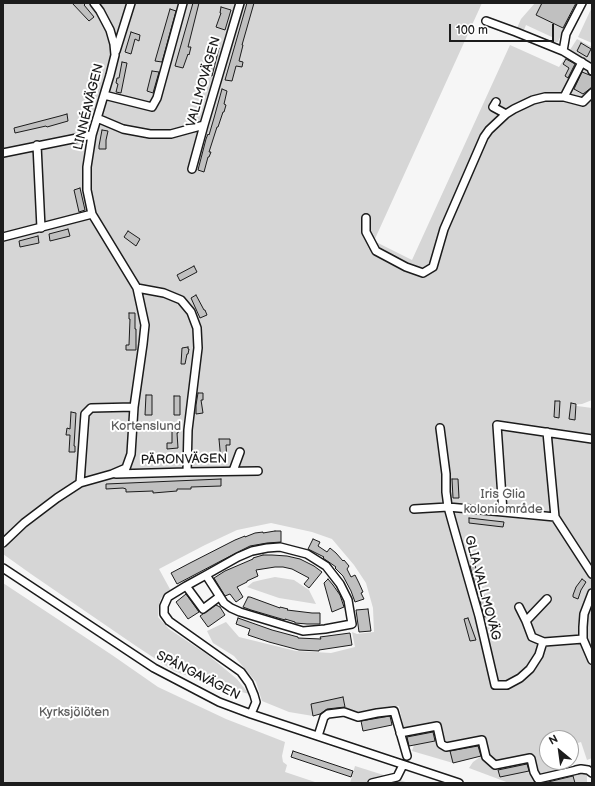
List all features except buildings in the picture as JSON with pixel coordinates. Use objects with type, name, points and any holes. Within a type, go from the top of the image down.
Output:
[{"type":"street","name":"LINNÉAVÄGEN","points":[[3,544],[24,523],[57,498],[80,484],[126,468],[132,454],[134,407],[145,325],[137,288],[92,214],[87,190],[87,166],[92,135],[115,55],[110,30],[94,3]]},
{"type":"street","points":[[115,55],[131,3]]},
{"type":"street","points":[[104,95],[152,107],[157,98],[183,3]]},
{"type":"street","name":"VALLMOVÄGEN","points":[[192,169],[240,3]]},
{"type":"street","points":[[563,50],[566,34],[582,3]]},
{"type":"street","points":[[486,21],[563,50],[591,68],[592,71]]},
{"type":"street","points":[[564,97],[582,62]]},
{"type":"street","points":[[366,218],[366,232],[376,251],[406,267],[423,273],[433,267],[444,229],[484,137],[489,130],[506,114],[539,98],[564,97],[583,102],[592,93]]},
{"type":"street","points":[[496,102],[493,107],[506,114]]},
{"type":"street","points":[[97,118],[123,129],[150,134],[171,134],[204,125]]},
{"type":"street","points":[[3,153],[92,135]]},
{"type":"street","points":[[37,146],[42,228]]},
{"type":"street","points":[[3,237],[92,214]]},
{"type":"street","points":[[137,288],[164,293],[181,300],[191,312],[197,328],[198,348],[188,430],[187,472]]},
{"type":"street","points":[[80,484],[85,414],[91,408],[134,407]]},
{"type":"street","points":[[503,512],[497,425],[592,439]]},
{"type":"street","name":"GLIA VALLMOVÄG","points":[[440,428],[446,474],[448,507],[479,616],[494,685],[507,685],[520,678],[530,669],[539,655],[544,642]]},
{"type":"street","points":[[547,432],[555,517],[592,574]]},
{"type":"street","points":[[233,471],[240,452]]},
{"type":"street","name":"PÄRONVÄGEN","points":[[112,474],[258,471]]},
{"type":"street","points":[[414,509],[448,507],[555,517]]},
{"type":"street","points":[[206,575],[219,597],[231,608],[303,630],[325,629],[352,624],[348,600],[340,584],[326,566],[307,554],[280,547],[252,551],[238,557],[186,586],[168,597],[164,606],[164,614],[169,621],[241,672],[249,683],[256,702],[251,714]]},
{"type":"street","name":"SPÅNGAVÄGEN","points":[[3,568],[154,668],[219,702],[456,783]]},
{"type":"street","points":[[186,586],[203,609],[219,597]]},
{"type":"street","points":[[592,593],[584,614],[583,627],[583,638],[592,660]]},
{"type":"street","points":[[526,621],[547,598]]},
{"type":"street","points":[[519,607],[532,637],[544,642],[583,638]]},
{"type":"street","points":[[318,736],[324,717],[328,714],[344,712],[358,717],[394,711],[407,756]]},
{"type":"street","points":[[400,733],[436,726],[441,744],[446,748],[482,740],[486,757],[495,765],[530,758],[534,772],[538,779],[581,769],[588,770],[592,773]]},
{"type":"street","points":[[372,783],[397,777],[403,764]]},
{"type":"green space","points":[[3,3],[482,3],[374,241],[412,260],[510,45],[559,67],[577,39],[592,47],[592,400],[582,404],[570,405],[592,408],[592,758],[587,760],[581,742],[579,743],[579,730],[539,730],[539,770],[587,772],[587,783],[509,783],[469,768],[473,762],[483,755],[481,744],[450,751],[453,763],[412,751],[414,745],[437,741],[435,729],[405,734],[399,706],[358,712],[346,709],[343,698],[311,704],[313,716],[289,712],[262,701],[256,682],[234,656],[213,643],[207,631],[226,622],[239,637],[296,651],[331,653],[355,647],[352,632],[357,634],[374,632],[373,608],[366,583],[354,565],[332,539],[312,532],[271,523],[237,530],[159,569],[171,591],[161,598],[158,617],[169,629],[208,655],[237,679],[249,694],[199,680],[174,671],[3,554]]},
{"type":"green space","points":[[535,3],[542,3],[536,15],[564,28],[558,42],[552,42],[554,38],[526,25],[524,30],[517,28],[521,19]]},
{"type":"green space","points":[[592,7],[592,43],[578,37]]},
{"type":"green space","points":[[275,577],[294,580],[309,590],[316,604],[279,598],[247,587],[253,582]]},
{"type":"green space","name":"Kyrksjölöten","points":[[3,583],[158,687],[226,719],[285,742],[282,756],[283,762],[287,765],[285,772],[318,783],[3,783]]},
{"type":"green space","points":[[355,766],[409,783],[350,783]]},
{"type":"park label","name":"Kortenslund","points":[[146,427]]},
{"type":"park label","name":"Iris Glia koloniområde","points":[[503,502]]}]
